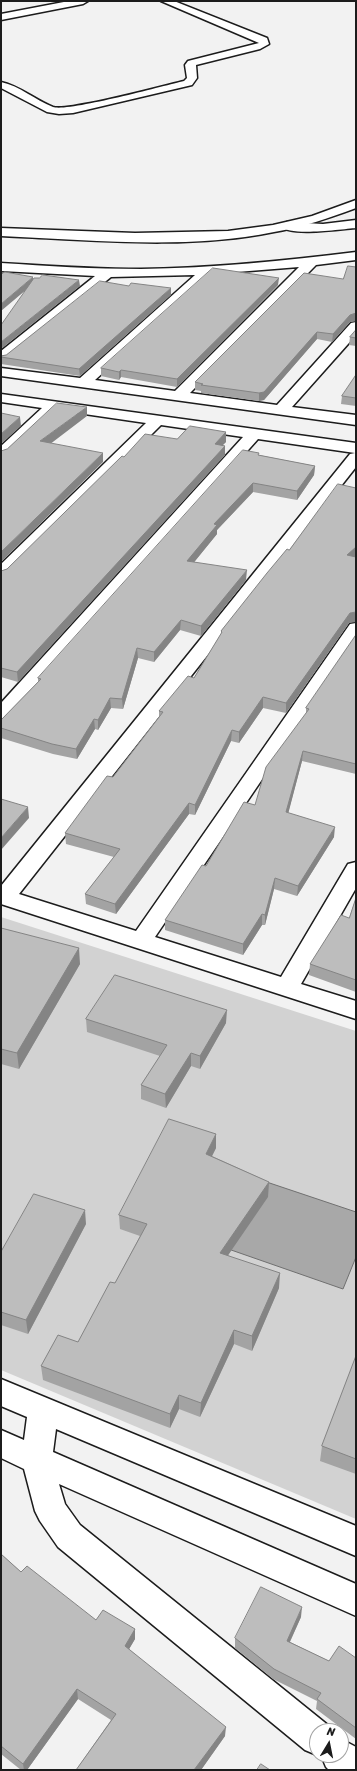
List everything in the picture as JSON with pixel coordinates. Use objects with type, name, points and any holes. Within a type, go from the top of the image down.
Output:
[{"type":"street","points":[[1,17],[80,1]]},
{"type":"street","points":[[1,85],[6,86],[51,110],[73,110],[188,83],[192,78],[190,66],[192,63],[264,44],[264,40],[166,1]]},
{"type":"street","points":[[1,232],[136,238],[233,234],[287,226],[319,218],[356,204]]},
{"type":"street","points":[[287,226],[323,228],[356,224]]},
{"type":"street","points":[[1,267],[107,272],[210,269],[311,262],[356,256]]},
{"type":"street","points":[[179,396],[311,262]]},
{"type":"street","points":[[1,278],[15,268]]},
{"type":"street","points":[[83,383],[210,269]]},
{"type":"street","points":[[1,358],[107,272]]},
{"type":"street","points":[[281,410],[356,326]]},
{"type":"street","points":[[1,372],[356,420]]},
{"type":"street","points":[[1,398],[356,448]]},
{"type":"street","points":[[1,454],[54,405]]},
{"type":"street","points":[[1,574],[158,420]]},
{"type":"street","points":[[1,715],[254,434]]},
{"type":"street","points":[[356,457],[2,897],[356,1010]]},
{"type":"street","points":[[141,941],[356,628]]},
{"type":"street","points":[[287,988],[356,869]]},
{"type":"street","points":[[1,1392],[356,1541]]},
{"type":"street","points":[[43,1410],[37,1460],[51,1511],[69,1536],[309,1731]]},
{"type":"street","points":[[1,1444],[356,1600]]},
{"type":"street","points":[[348,1763],[356,1770]]},
{"type":"shaded area","points":[[1,917],[356,1031],[356,1519],[1,1370]]},
{"type":"shaded area","points":[[204,1161],[356,1212],[356,1257],[343,1289],[168,1228]]},
{"type":"building","points":[[348,266],[356,267],[356,313],[350,315],[333,334],[317,332],[264,392],[259,393],[201,385],[203,384],[195,382],[304,273],[343,279]]},
{"type":"building","points":[[213,268],[279,278],[177,379],[121,370],[119,372],[101,368]]},
{"type":"building","points":[[5,272],[33,277],[1,304],[1,275]]},
{"type":"building","points":[[43,275],[79,280],[1,342],[1,325],[34,278],[39,278]]},
{"type":"building","points":[[100,281],[129,286],[131,283],[171,288],[79,369],[1,357],[6,355]]},
{"type":"building","points":[[356,330],[356,338],[350,337]]},
{"type":"building","points":[[356,375],[356,398],[342,396]]},
{"type":"building","points":[[57,403],[87,407],[40,441],[103,453],[1,552],[1,451],[7,449]]},
{"type":"building","points":[[1,413],[20,417],[1,434]]},
{"type":"building","points":[[190,426],[226,432],[215,444],[225,446],[17,672],[1,668],[1,571],[7,569],[122,456],[124,457],[145,434],[177,439]]},
{"type":"building","points":[[243,450],[259,453],[258,455],[315,466],[297,491],[253,483],[214,524],[217,525],[187,561],[247,570],[201,626],[181,620],[154,652],[137,648],[122,699],[110,698],[98,720],[94,719],[76,749],[52,744],[1,728],[1,720],[41,679],[38,678]]},
{"type":"building","points":[[338,484],[356,488],[356,547],[347,555],[356,557],[356,612],[350,613],[286,703],[263,697],[239,732],[232,730],[195,805],[189,803],[115,904],[85,894],[120,849],[65,833],[107,776],[113,777],[163,712],[159,711],[188,676],[194,678],[222,632],[221,631],[287,549],[289,550]]},
{"type":"building","points":[[356,635],[356,764],[303,751],[286,812],[335,827],[298,886],[275,878],[265,915],[262,914],[243,944],[165,920],[202,865],[206,866],[244,802],[255,805],[266,767],[309,709],[306,708]]},
{"type":"building","points":[[1,799],[28,807],[1,838]]},
{"type":"building","points":[[356,898],[356,980],[310,964],[341,915],[349,918]]},
{"type":"building","points":[[1,928],[79,948],[17,1053],[1,1049]]},
{"type":"building","points":[[115,975],[227,1010],[200,1056],[191,1053],[165,1094],[141,1085],[167,1045],[86,1019]]},
{"type":"building","points":[[169,1119],[216,1134],[206,1154],[269,1182],[220,1253],[280,1273],[252,1336],[234,1330],[201,1403],[179,1395],[170,1414],[41,1366],[58,1335],[78,1342],[110,1282],[115,1283],[147,1224],[119,1215]]},
{"type":"building","points":[[34,1194],[85,1210],[26,1320],[1,1312],[1,1252]]},
{"type":"building","points":[[356,1356],[356,1459],[322,1446]]},
{"type":"building","points":[[1,1554],[21,1572],[27,1566],[96,1620],[103,1610],[135,1629],[125,1646],[226,1727],[194,1770],[76,1770],[116,1714],[77,1689],[23,1764],[1,1746]]},
{"type":"building","points":[[261,1587],[302,1607],[287,1641],[329,1661],[339,1646],[356,1658],[356,1728],[317,1699],[321,1693],[274,1669],[235,1638]]},
{"type":"building","points":[[261,1764],[270,1770],[257,1770]]}]
